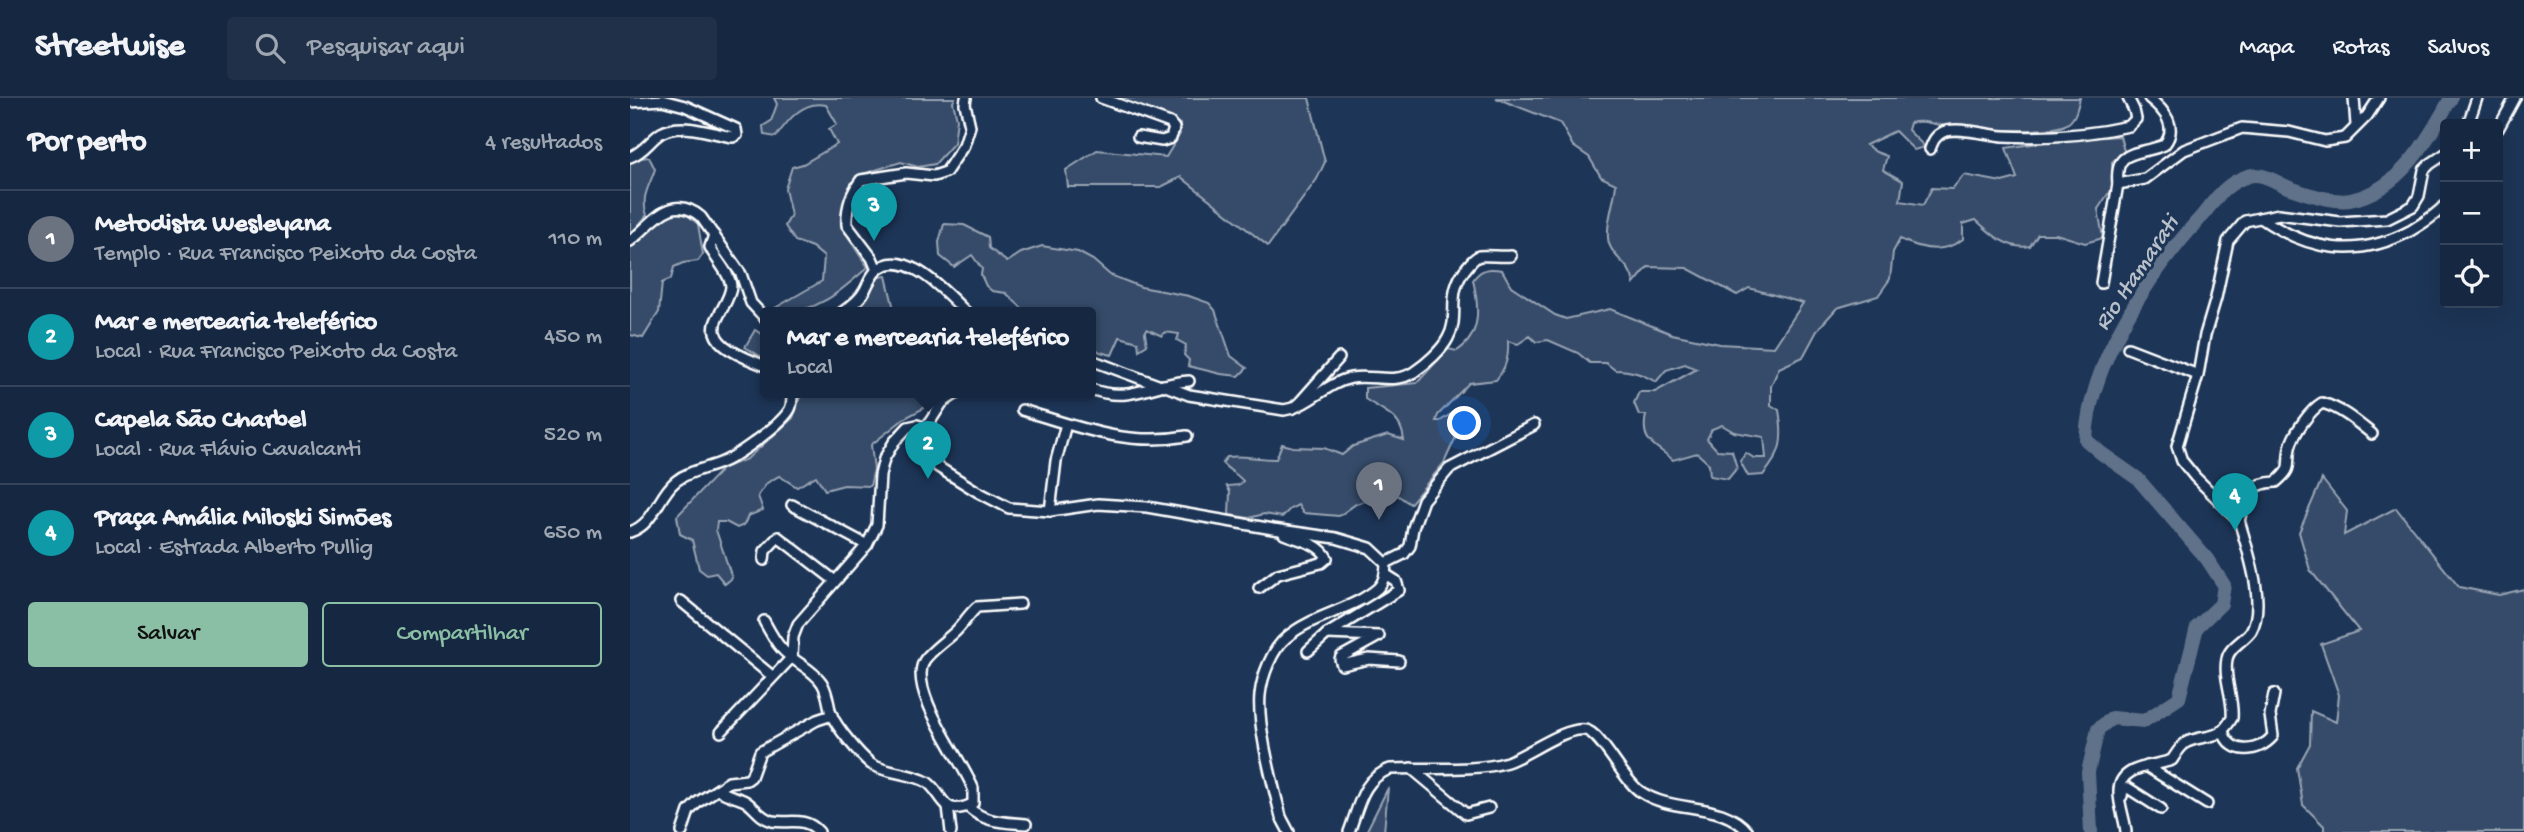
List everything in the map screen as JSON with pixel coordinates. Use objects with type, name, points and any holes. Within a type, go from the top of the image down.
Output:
[{"type":"street","points":[[877,270],[872,258],[847,226],[848,207],[854,190],[862,180],[906,173],[934,176],[946,172],[964,145],[970,126],[966,98]]},
{"type":"street","points":[[1101,98],[1170,123],[1174,128],[1171,138],[1161,142],[1138,137]]},
{"type":"street","points":[[1930,149],[1934,139],[1953,130],[2004,136],[2065,134],[2129,126],[2136,119],[2128,98]]},
{"type":"street","points":[[2101,283],[2118,184],[2119,162],[2125,156],[2164,145],[2170,133],[2170,120],[2150,98]]},
{"type":"street","points":[[2354,98],[2357,125]]},
{"type":"street","points":[[2118,184],[2145,179],[2184,150],[2242,128],[2289,132],[2325,141],[2345,138],[2367,116],[2379,98]]},
{"type":"street","points":[[2470,119],[2477,98]]},
{"type":"street","points":[[2503,120],[2515,98]]},
{"type":"street","points":[[630,102],[662,100],[685,106],[736,129],[737,135],[733,137],[696,130],[671,130],[661,134],[641,153],[630,157]]},
{"type":"street","points":[[2128,832],[2119,791],[2124,777],[2134,770],[2172,760],[2187,742],[2218,735],[2223,731],[2232,718],[2233,710],[2226,666],[2228,654],[2250,632],[2255,620],[2253,567],[2239,520],[2194,477],[2178,453],[2177,446],[2198,375],[2228,241],[2245,221],[2279,214],[2340,222],[2387,219],[2413,206],[2419,196],[2424,170],[2440,157]]},
{"type":"street","points":[[630,242],[660,214],[678,208],[695,211],[741,274],[751,303],[760,313]]},
{"type":"street","points":[[2260,218],[2280,231],[2312,244],[2338,248],[2368,247],[2388,242],[2440,211]]},
{"type":"street","points":[[715,235],[710,247],[730,282],[731,289],[715,321],[716,334],[720,342],[734,353],[760,364]]},
{"type":"street","points":[[1096,362],[1189,395],[1229,400],[1273,410],[1293,408],[1305,404],[1347,379],[1394,379],[1412,374],[1448,340],[1452,330],[1453,295],[1460,275],[1473,259],[1481,256],[1511,256]]},
{"type":"street","points":[[848,307],[862,295],[877,270],[892,264],[907,265],[919,271],[960,307]]},
{"type":"street","points":[[2128,348],[2198,375]]},
{"type":"street","points":[[1293,408],[1339,358]]},
{"type":"street","points":[[1096,390],[1122,396],[1171,382],[1189,381]]},
{"type":"street","points":[[630,532],[637,530],[651,518],[670,486],[678,479],[726,460],[758,440],[790,409],[791,398]]},
{"type":"street","points":[[950,398],[942,403],[926,428],[928,452],[938,467],[1009,508],[1050,511],[1098,505],[1147,507],[1336,538],[1370,548],[1386,563]]},
{"type":"street","points":[[2239,520],[2253,489],[2261,483],[2276,482],[2288,469],[2293,439],[2316,407],[2322,403],[2343,412],[2372,434]]},
{"type":"street","points":[[1021,410],[1129,440],[1168,440],[1187,436]]},
{"type":"street","points":[[1050,511],[1056,461],[1066,424]]},
{"type":"street","points":[[721,732],[792,657],[793,637],[798,624],[867,545],[877,525],[880,475],[884,459],[900,433],[917,425],[926,428]]},
{"type":"street","points":[[1386,563],[1404,554],[1410,546],[1423,500],[1449,469],[1534,425]]},
{"type":"street","points":[[792,505],[867,545]]},
{"type":"street","points":[[1259,588],[1278,574],[1321,563],[1327,558],[1323,550],[1312,544],[1273,529]]},
{"type":"street","points":[[764,560],[765,551],[778,537],[834,580]]},
{"type":"street","points":[[1289,832],[1281,817],[1261,718],[1260,694],[1267,672],[1276,650],[1285,638],[1298,628],[1340,610],[1378,587],[1385,574],[1386,563]]},
{"type":"street","points":[[1308,651],[1327,634],[1399,590],[1396,582],[1385,574]]},
{"type":"street","points":[[681,601],[772,676]]},
{"type":"street","points":[[948,806],[968,807],[972,803],[973,788],[932,711],[925,695],[921,672],[928,656],[961,626],[977,607],[1020,604]]},
{"type":"street","points":[[764,621],[782,649],[821,682],[832,715],[857,750],[874,766],[926,782],[939,792],[948,806],[951,832]]},
{"type":"street","points":[[1327,634],[1379,636],[1341,657],[1339,659],[1342,665],[1369,659],[1399,661]]},
{"type":"street","points":[[2223,731],[2231,747],[2239,749],[2263,745],[2273,736],[2270,715],[2274,694]]},
{"type":"street","points":[[682,832],[690,811],[698,802],[729,782],[751,777],[760,752],[832,715]]},
{"type":"street","points":[[1349,832],[1367,784],[1380,772],[1410,768],[1489,767],[1507,762],[1570,732],[1583,730],[1592,732],[1638,791],[1652,799],[1727,815],[1748,832]]},
{"type":"street","points":[[2146,766],[2207,804]]},
{"type":"street","points":[[1410,768],[1466,814],[1489,808]]},
{"type":"street","points":[[2128,832],[2122,794],[2126,788],[2134,790],[2161,809]]},
{"type":"street","points":[[719,790],[744,800],[763,817],[773,821],[805,822],[819,832]]},
{"type":"street","points":[[968,807],[986,820],[1026,824]]},
{"type":"shaded area","points":[[774,98],[955,98],[953,102],[957,119],[954,143],[935,164],[918,167],[901,162],[856,176],[847,204],[845,223],[851,242],[868,267],[838,293],[810,307],[777,307],[822,281],[824,257],[812,247],[795,241],[785,226],[791,215],[785,189],[792,167],[803,164],[837,144],[829,129],[837,124],[826,105],[818,104],[803,108],[776,137],[764,135],[763,126],[771,121],[777,104]]},
{"type":"shaded area","points":[[1116,98],[1309,98],[1325,162],[1317,179],[1268,246],[1181,177],[1161,187],[1068,187],[1066,170],[1097,150],[1166,157],[1180,134],[1180,124]]},
{"type":"shaded area","points":[[1496,98],[2080,98],[2072,120],[2055,128],[1989,129],[1915,122],[1910,123],[1908,130],[1925,147],[1914,150],[1895,131],[1866,145],[1887,156],[1883,170],[1903,181],[1900,201],[1923,205],[1932,188],[1952,189],[1964,175],[2002,182],[2017,178],[2006,148],[2066,139],[2120,136],[2124,151],[2112,162],[2113,192],[2108,194],[2098,209],[2103,238],[2085,243],[2056,234],[2038,234],[2030,246],[2022,247],[1994,236],[1976,220],[1963,224],[1963,239],[1948,247],[1924,247],[1900,239],[1893,252],[1890,279],[1878,296],[1837,308],[1818,329],[1803,357],[1779,368],[1771,386],[1771,405],[1779,410],[1780,445],[1778,453],[1763,475],[1748,476],[1740,461],[1746,453],[1754,458],[1766,458],[1764,437],[1734,432],[1722,425],[1712,429],[1707,439],[1717,450],[1732,451],[1737,468],[1728,479],[1710,476],[1709,464],[1697,453],[1673,460],[1650,442],[1645,432],[1646,415],[1639,415],[1634,403],[1639,392],[1655,392],[1697,369],[1685,364],[1666,370],[1656,382],[1636,373],[1615,370],[1606,363],[1590,363],[1578,353],[1548,340],[1536,342],[1530,336],[1518,344],[1508,341],[1506,362],[1496,380],[1469,383],[1438,415],[1436,421],[1456,411],[1465,417],[1444,463],[1410,504],[1393,492],[1356,504],[1339,516],[1303,513],[1298,505],[1282,517],[1264,514],[1249,518],[1229,515],[1230,492],[1227,486],[1239,485],[1243,481],[1222,463],[1227,457],[1276,459],[1282,444],[1324,448],[1342,455],[1353,446],[1388,435],[1404,440],[1395,419],[1365,399],[1365,388],[1417,383],[1448,349],[1457,351],[1465,344],[1471,337],[1477,319],[1473,280],[1486,270],[1502,270],[1511,286],[1555,315],[1566,319],[1610,309],[1672,334],[1720,344],[1774,347],[1803,303],[1749,288],[1737,295],[1687,268],[1648,267],[1634,284],[1630,272],[1613,251],[1608,240],[1616,184],[1601,177],[1589,157],[1573,146],[1560,123]]},
{"type":"shaded area","points":[[649,157],[655,169],[645,197],[647,215],[630,236],[630,159]]},
{"type":"shaded area","points":[[667,213],[685,213],[698,224],[703,254],[698,261],[674,267],[671,279],[662,283],[659,312],[643,338],[630,335],[630,246],[641,240],[648,229]]},
{"type":"shaded area","points":[[944,224],[964,225],[988,237],[989,248],[1007,262],[1021,253],[1042,246],[1078,252],[1093,260],[1110,275],[1141,287],[1189,296],[1209,303],[1215,310],[1231,356],[1247,368],[1239,376],[1188,366],[1189,360],[1184,355],[1186,345],[1177,340],[1179,334],[1165,332],[1162,336],[1147,329],[1147,345],[1139,350],[1138,342],[1120,337],[1112,355],[1100,352],[1096,349],[1096,307],[1021,307],[1006,293],[992,291],[986,286],[981,275],[982,269],[972,255],[954,267],[940,256],[939,242]]},
{"type":"shaded area","points":[[886,276],[894,307],[860,307],[879,277]]},
{"type":"shaded area","points":[[755,330],[760,333],[760,356],[745,347]]},
{"type":"shaded area","points":[[800,398],[933,398],[924,408],[905,418],[871,445],[874,469],[870,486],[844,485],[825,490],[816,476],[797,487],[779,476],[767,483],[758,496],[763,510],[748,516],[744,525],[737,528],[726,522],[717,522],[716,530],[732,578],[725,584],[716,573],[707,575],[699,569],[692,540],[680,534],[677,516],[723,468],[747,459],[793,418]]},
{"type":"shaded area","points":[[2322,479],[2347,511],[2344,535],[2396,508],[2459,587],[2499,595],[2524,589],[2524,832],[2324,832],[2324,826],[2303,805],[2297,768],[2310,744],[2311,711],[2336,722],[2339,695],[2321,644],[2359,631],[2310,570],[2299,532]]},
{"type":"shaded area","points":[[1388,788],[1384,832],[1366,832]]},
{"type":"waterway","name":"Rio Itamarati","points":[[2091,832],[2088,772],[2098,729],[2112,718],[2144,721],[2179,698],[2197,627],[2221,604],[2224,585],[2207,559],[2138,479],[2086,440],[2090,410],[2110,350],[2162,264],[2227,188],[2240,179],[2259,175],[2330,199],[2344,201],[2368,194],[2384,186],[2411,161],[2451,98]]},
{"type":"place","name":"Capela São Charbel","points":[[874,241]]},
{"type":"place","name":"Mar e mercearia teleférico","points":[[928,479]]},
{"type":"place","name":"Metodista Wesleyana","points":[[1379,520]]},
{"type":"place","name":"Praça Amália Miloski Simões","points":[[2235,531]]}]
